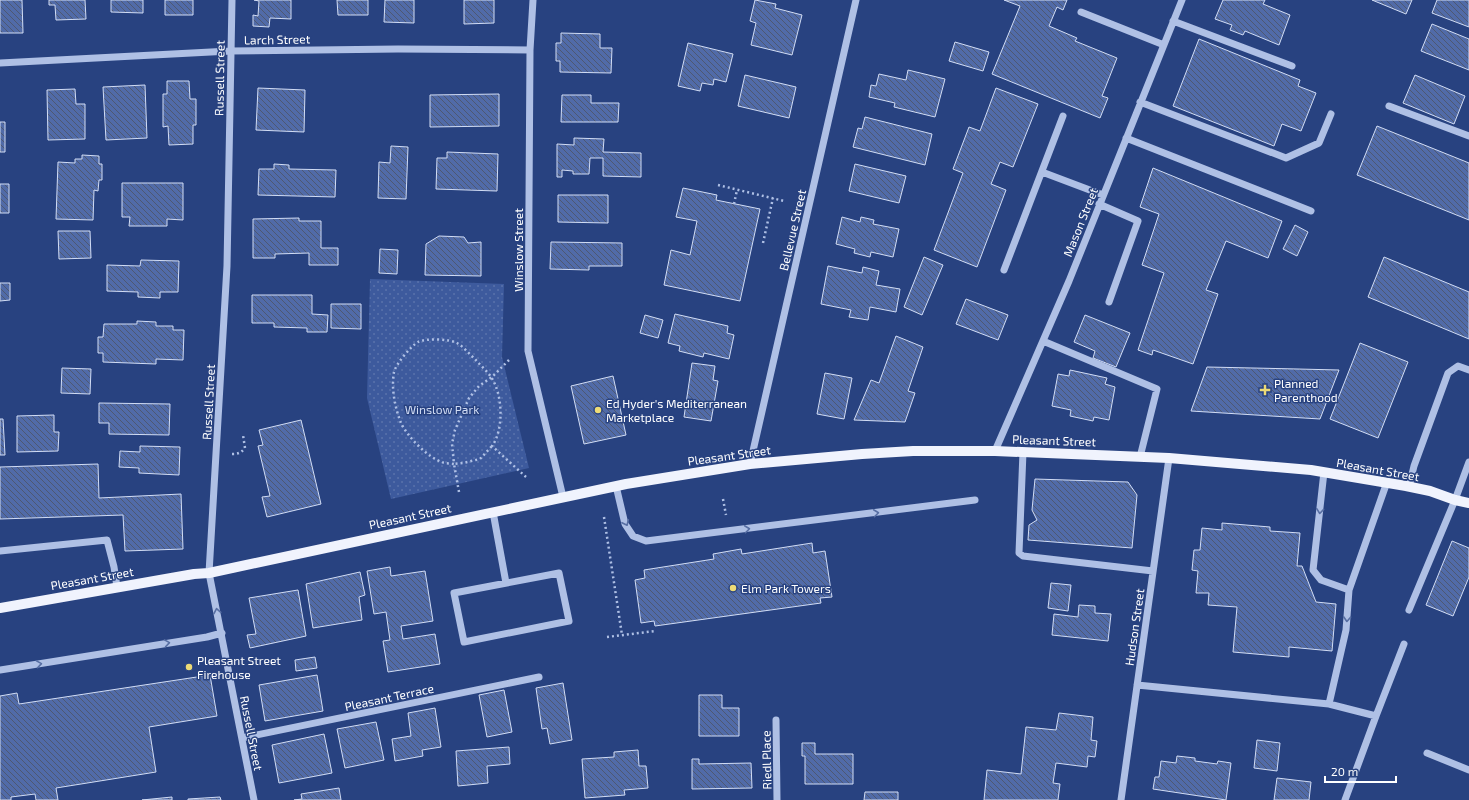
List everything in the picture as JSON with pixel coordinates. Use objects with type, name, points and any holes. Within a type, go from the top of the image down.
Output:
[{"type":"main road","name":"Pleasant Street","points":[[0,608],[194,574],[209,573],[616,486],[750,464],[862,454],[913,451],[995,451],[1168,458],[1324,472],[1387,482],[1469,503]]},
{"type":"street","name":"Russell Street","points":[[232,0],[227,266],[209,573],[254,800]]},
{"type":"street","name":"Winslow Street","points":[[532,0],[530,50],[528,351],[563,497]]},
{"type":"street","name":"Bellevue Street","points":[[750,464],[856,0]]},
{"type":"street","name":"Mason Street","points":[[995,451],[1069,280],[1182,0]]},
{"type":"street","points":[[1081,12],[1164,44]]},
{"type":"street","points":[[1173,21],[1292,66]]},
{"type":"street","name":"Larch Street","points":[[0,63],[230,51],[398,49],[530,50]]},
{"type":"street","points":[[1140,102],[1286,158],[1319,143],[1331,114]]},
{"type":"street","points":[[1389,106],[1469,136]]},
{"type":"street","points":[[1004,270],[1063,116]]},
{"type":"street","points":[[1126,138],[1311,210]]},
{"type":"street","points":[[1042,172],[1103,195]]},
{"type":"street","points":[[1099,204],[1138,221],[1109,302]]},
{"type":"street","points":[[1043,341],[1157,389],[1140,456]]},
{"type":"street","points":[[1409,487],[1414,466],[1448,373],[1458,366],[1469,370]]},
{"type":"street","points":[[1023,452],[1019,553],[1023,556],[1153,570]]},
{"type":"street","name":"Hudson Street","points":[[1121,800],[1168,458]]},
{"type":"street","points":[[1409,610],[1455,500],[1469,462]]},
{"type":"street","points":[[1324,472],[1313,570],[1321,580],[1349,590]]},
{"type":"street","points":[[1329,704],[1346,630],[1349,590],[1387,482]]},
{"type":"street","points":[[616,486],[625,524],[633,536],[646,541],[976,500]]},
{"type":"street","points":[[493,512],[506,583]]},
{"type":"street","points":[[0,551],[107,540],[114,567],[117,587]]},
{"type":"street","points":[[559,573],[569,622],[464,642],[454,593],[506,583],[559,573]]},
{"type":"street","points":[[0,670],[200,638],[222,633]]},
{"type":"street","points":[[1345,800],[1404,644]]},
{"type":"street","name":"Pleasant Terrace","points":[[242,738],[539,677]]},
{"type":"street","points":[[1137,686],[1329,704],[1376,716]]},
{"type":"street","name":"Riedl Place","points":[[776,720],[777,800]]},
{"type":"street","points":[[1427,753],[1469,770]]},
{"type":"path","points":[[718,186],[784,201]]},
{"type":"path","points":[[734,204],[737,190]]},
{"type":"path","points":[[763,243],[773,198]]},
{"type":"path","points":[[439,339],[456,342],[466,350],[492,378],[499,395],[501,418],[496,441],[480,459],[454,464],[442,462],[432,457],[408,436],[401,423],[395,400],[393,386],[394,371],[404,355],[418,342],[439,339]]},
{"type":"path","points":[[459,492],[452,444],[455,430],[469,398],[479,386],[492,378],[509,360]]},
{"type":"path","points":[[229,454],[238,454],[245,448],[243,435]]},
{"type":"path","points":[[492,446],[526,477]]},
{"type":"path","points":[[723,499],[727,519]]},
{"type":"path","points":[[604,517],[622,635]]},
{"type":"path","points":[[607,637],[655,631]]},
{"type":"green space","name":"Winslow Park","points":[[370,279],[504,284],[502,357],[529,468],[391,499],[367,398]]},
{"type":"building","points":[[0,0],[22,0],[23,33],[0,33]]},
{"type":"building","points":[[49,0],[85,0],[86,19],[56,20],[55,5],[49,5]]},
{"type":"building","points":[[111,0],[143,0],[143,13],[111,12]]},
{"type":"building","points":[[165,0],[193,0],[193,15],[165,15]]},
{"type":"building","points":[[254,0],[291,0],[291,19],[270,18],[269,27],[253,26],[253,15],[258,16],[259,1]]},
{"type":"building","points":[[337,0],[368,0],[368,15],[338,15]]},
{"type":"building","points":[[385,0],[414,0],[414,23],[384,22]]},
{"type":"building","points":[[464,0],[494,0],[494,23],[464,24]]},
{"type":"building","points":[[755,0],[776,4],[775,8],[802,15],[792,55],[751,45],[756,23],[750,21]]},
{"type":"building","points":[[1004,0],[1067,0],[1063,10],[1057,7],[1049,26],[1077,38],[1075,41],[1117,58],[1102,96],[1108,98],[1100,118],[992,74],[1020,6]]},
{"type":"building","points":[[1223,0],[1265,0],[1263,4],[1290,15],[1279,45],[1245,31],[1243,35],[1230,30],[1232,25],[1215,19]]},
{"type":"building","points":[[1372,0],[1412,0],[1406,14]]},
{"type":"building","points":[[1437,0],[1469,0],[1469,27],[1432,13]]},
{"type":"building","points":[[1432,24],[1469,39],[1469,70],[1421,51]]},
{"type":"building","points":[[561,33],[600,34],[600,48],[612,48],[611,73],[560,72],[560,61],[556,61],[556,43],[561,43]]},
{"type":"building","points":[[1199,39],[1300,80],[1298,86],[1316,93],[1301,131],[1282,124],[1274,146],[1173,106]]},
{"type":"building","points":[[955,42],[989,52],[983,71],[949,61]]},
{"type":"building","points":[[688,43],[733,54],[726,82],[714,79],[713,85],[702,83],[700,91],[678,86]]},
{"type":"building","points":[[908,70],[945,79],[935,117],[894,107],[895,103],[869,97],[871,85],[876,86],[879,74],[906,80]]},
{"type":"building","points":[[745,75],[796,87],[789,118],[738,106]]},
{"type":"building","points":[[1415,75],[1465,96],[1454,124],[1403,103]]},
{"type":"building","points":[[167,81],[189,81],[190,99],[196,99],[196,125],[193,125],[193,144],[169,145],[168,126],[163,127],[163,94],[167,94]]},
{"type":"building","points":[[145,85],[147,138],[106,140],[103,87]]},
{"type":"building","points":[[258,88],[305,90],[304,132],[256,130]]},
{"type":"building","points":[[996,88],[1038,104],[1013,167],[1000,162],[991,184],[1006,190],[977,267],[934,250],[963,173],[953,169],[969,127],[980,131]]},
{"type":"building","points":[[75,89],[76,104],[85,104],[85,139],[48,140],[47,90]]},
{"type":"building","points":[[499,94],[499,126],[430,127],[430,95]]},
{"type":"building","points":[[562,95],[591,95],[591,103],[619,103],[618,122],[561,122]]},
{"type":"building","points":[[865,117],[932,134],[925,165],[853,147],[858,128],[862,129]]},
{"type":"building","points":[[0,122],[5,122],[5,152],[0,152]]},
{"type":"building","points":[[1377,126],[1469,163],[1469,220],[1357,175]]},
{"type":"building","points":[[574,138],[604,139],[603,152],[641,153],[641,177],[603,176],[603,158],[590,158],[589,174],[573,174],[573,171],[562,170],[562,177],[557,177],[557,144],[574,145]]},
{"type":"building","points":[[391,146],[408,147],[406,199],[378,198],[379,162],[390,163]]},
{"type":"building","points":[[447,152],[498,154],[497,191],[436,189],[437,158],[447,158]]},
{"type":"building","points":[[82,155],[99,156],[99,164],[102,164],[102,180],[99,180],[98,191],[94,190],[93,220],[56,219],[58,162],[75,163],[75,159],[82,159]]},
{"type":"building","points":[[274,164],[289,165],[289,169],[336,170],[335,197],[258,195],[259,169],[274,169]]},
{"type":"building","points":[[855,164],[906,176],[899,203],[849,191]]},
{"type":"building","points":[[1153,168],[1282,221],[1268,258],[1226,241],[1206,290],[1218,294],[1193,364],[1153,350],[1152,355],[1138,350],[1164,273],[1142,265],[1159,214],[1140,207]]},
{"type":"building","points":[[122,183],[183,183],[183,220],[167,219],[167,226],[129,226],[130,217],[122,217]]},
{"type":"building","points":[[0,184],[9,184],[9,213],[0,213]]},
{"type":"building","points":[[683,188],[717,195],[716,200],[760,209],[740,301],[664,285],[671,250],[690,255],[697,221],[676,217]]},
{"type":"building","points":[[558,195],[608,195],[608,223],[558,222]]},
{"type":"building","points":[[842,217],[860,222],[861,217],[874,220],[873,224],[899,229],[893,257],[871,252],[870,257],[854,253],[855,249],[836,244]]},
{"type":"building","points":[[299,218],[299,221],[321,221],[321,248],[338,248],[338,265],[309,265],[309,253],[275,254],[275,258],[253,258],[253,219]]},
{"type":"building","points":[[1295,225],[1308,232],[1297,256],[1283,249]]},
{"type":"building","points":[[58,231],[90,231],[91,258],[59,259]]},
{"type":"building","points":[[439,236],[464,237],[468,243],[481,242],[481,276],[425,275],[426,244]]},
{"type":"building","points":[[551,242],[622,243],[622,266],[589,266],[589,270],[550,269]]},
{"type":"building","points":[[380,249],[398,250],[397,274],[379,273]]},
{"type":"building","points":[[924,257],[943,265],[922,315],[904,307]]},
{"type":"building","points":[[1384,257],[1469,292],[1469,339],[1368,297]]},
{"type":"building","points":[[141,260],[179,261],[178,292],[160,292],[160,298],[138,297],[138,292],[107,291],[107,265],[140,266]]},
{"type":"building","points":[[828,266],[862,273],[863,267],[879,271],[876,285],[900,289],[896,312],[870,307],[868,320],[849,317],[851,310],[821,304]]},
{"type":"building","points":[[0,283],[10,283],[10,300],[0,301]]},
{"type":"building","points":[[252,295],[312,295],[312,314],[328,315],[327,332],[307,332],[307,328],[274,327],[274,323],[252,323]]},
{"type":"building","points":[[966,299],[1008,315],[998,340],[956,324]]},
{"type":"building","points":[[331,304],[361,304],[361,329],[331,328]]},
{"type":"building","points":[[675,314],[728,326],[727,333],[734,335],[729,359],[704,353],[703,357],[679,351],[680,346],[668,343]]},
{"type":"building","points":[[645,315],[663,320],[658,338],[640,333]]},
{"type":"building","points":[[1085,315],[1130,333],[1116,367],[1093,358],[1095,351],[1074,342]]},
{"type":"building","points":[[137,321],[156,322],[156,326],[173,326],[173,330],[184,330],[183,360],[156,359],[156,364],[103,362],[103,353],[98,353],[98,337],[103,337],[104,324],[137,324]]},
{"type":"building","points":[[896,336],[923,347],[908,391],[915,393],[905,422],[854,420],[871,380],[879,383]]},
{"type":"building","points":[[1360,343],[1408,362],[1378,438],[1330,419]]},
{"type":"building","points":[[692,363],[715,366],[713,380],[718,381],[711,421],[684,417]]},
{"type":"building","name":"Planned Parenthood","points":[[1207,367],[1339,370],[1320,419],[1191,411]]},
{"type":"building","points":[[62,368],[91,369],[90,394],[61,393]]},
{"type":"building","points":[[1070,370],[1107,378],[1105,384],[1115,387],[1109,420],[1094,417],[1093,421],[1070,416],[1071,410],[1052,406],[1058,374],[1069,376]]},
{"type":"building","points":[[825,373],[852,378],[844,419],[817,414]]},
{"type":"building","name":"Ed Hyder's Mediterranean Marketplace","points":[[613,376],[626,435],[584,444],[571,386]]},
{"type":"building","points":[[99,403],[170,404],[169,435],[109,434],[109,423],[99,423]]},
{"type":"building","points":[[54,415],[54,432],[59,432],[58,451],[17,452],[17,416]]},
{"type":"building","points":[[0,419],[3,419],[5,455],[0,455]]},
{"type":"building","points":[[301,420],[321,504],[267,517],[262,497],[270,496],[258,446],[263,445],[259,430]]},
{"type":"building","points":[[140,446],[180,447],[179,475],[139,473],[139,468],[119,467],[120,451],[140,452]]},
{"type":"building","points":[[98,464],[99,498],[181,494],[183,549],[125,551],[123,515],[0,519],[0,467]]},
{"type":"building","points":[[1035,479],[1128,482],[1137,495],[1132,548],[1028,540],[1029,525],[1037,520],[1032,510]]},
{"type":"building","points":[[1222,523],[1270,527],[1270,531],[1300,533],[1297,566],[1302,566],[1316,602],[1336,604],[1332,651],[1289,647],[1289,657],[1233,652],[1237,607],[1208,605],[1209,593],[1196,593],[1198,571],[1192,570],[1194,550],[1200,550],[1202,528],[1222,530]]},
{"type":"building","points":[[1452,541],[1469,548],[1469,577],[1453,616],[1426,605]]},
{"type":"building","name":"Elm Park Towers","points":[[812,543],[813,553],[825,551],[832,597],[820,598],[821,603],[655,626],[654,621],[641,623],[635,580],[645,578],[644,570],[714,559],[713,554],[741,549],[742,554]]},
{"type":"building","points":[[390,567],[391,576],[425,571],[433,621],[401,626],[403,639],[435,634],[440,664],[388,672],[383,641],[390,640],[386,612],[374,614],[367,571]]},
{"type":"building","points":[[360,572],[365,595],[359,597],[362,620],[313,628],[306,584]]},
{"type":"building","points":[[1051,583],[1071,585],[1068,611],[1048,608]]},
{"type":"building","points":[[298,590],[306,636],[250,648],[247,635],[256,634],[249,598]]},
{"type":"building","points":[[1079,605],[1095,606],[1095,613],[1111,614],[1108,641],[1052,635],[1054,614],[1078,617]]},
{"type":"building","points":[[315,657],[317,668],[296,671],[295,660]]},
{"type":"building","points":[[210,675],[217,716],[149,727],[156,772],[56,788],[58,800],[36,800],[35,794],[11,797],[11,800],[0,800],[0,696],[17,693],[19,704]]},
{"type":"building","points":[[317,675],[323,711],[265,721],[259,685]]},
{"type":"building","points":[[563,683],[572,740],[550,744],[547,728],[542,729],[536,688]]},
{"type":"building","points":[[504,690],[512,732],[487,737],[479,695]]},
{"type":"building","points":[[699,695],[722,695],[722,708],[739,708],[739,736],[699,736]]},
{"type":"building","points":[[435,708],[441,747],[422,750],[423,756],[395,761],[392,739],[411,736],[408,713]]},
{"type":"building","points":[[1059,713],[1093,717],[1091,740],[1097,741],[1095,757],[1088,756],[1087,767],[1056,763],[1053,783],[1060,784],[1058,800],[984,800],[987,770],[1021,774],[1026,727],[1056,730]]},
{"type":"building","points":[[376,722],[384,760],[345,768],[337,729]]},
{"type":"building","points":[[324,734],[332,773],[279,783],[272,745]]},
{"type":"building","points":[[1257,740],[1280,743],[1277,771],[1254,768]]},
{"type":"building","points":[[802,743],[815,743],[815,754],[853,754],[853,784],[805,784],[805,756],[802,756]]},
{"type":"building","points":[[509,747],[510,764],[487,766],[488,783],[458,786],[456,751]]},
{"type":"building","points":[[638,750],[639,766],[646,766],[648,788],[624,790],[625,795],[585,798],[582,759],[614,757],[614,752]]},
{"type":"building","points":[[1177,756],[1195,758],[1195,761],[1217,764],[1218,761],[1231,763],[1226,800],[1153,789],[1155,777],[1159,777],[1161,761],[1176,763]]},
{"type":"building","points":[[692,759],[699,759],[699,764],[751,763],[752,788],[692,789]]},
{"type":"building","points":[[1277,778],[1311,782],[1309,800],[1274,800]]},
{"type":"building","points":[[339,788],[341,800],[294,800],[302,799],[301,794]]},
{"type":"building","points":[[865,792],[898,792],[898,800],[864,800]]},
{"type":"building","points":[[172,797],[172,800],[142,800]]},
{"type":"building","points":[[220,797],[221,800],[188,800],[188,799]]},
{"type":"place","name":"Planned Parenthood","points":[[1265,390]]},
{"type":"place","name":"Ed Hyder's Mediterranean Marketplace","points":[[598,410]]},
{"type":"place","name":"Elm Park Towers","points":[[733,588]]},
{"type":"place","name":"Pleasant Street Firehouse","points":[[189,667]]}]
